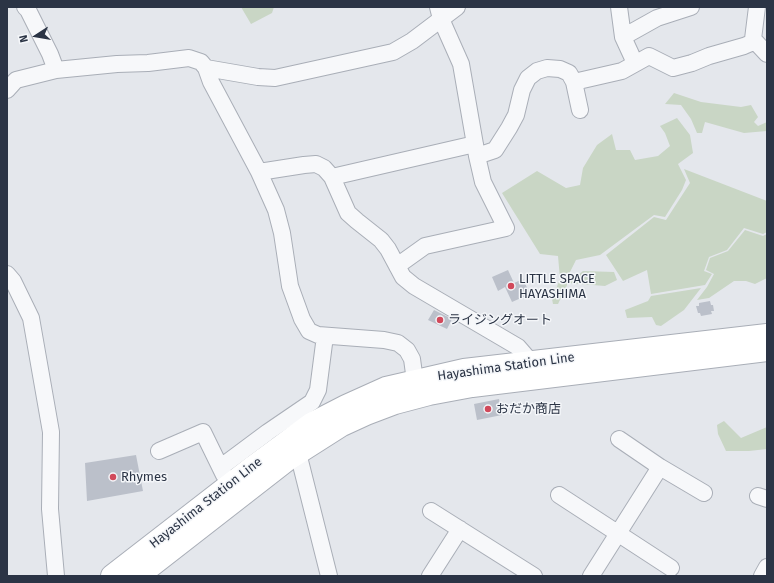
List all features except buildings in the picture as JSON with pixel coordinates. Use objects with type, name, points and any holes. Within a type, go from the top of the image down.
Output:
[{"type":"main road","name":"Hayashima Station Line","points":[[138,576],[287,460],[342,425],[366,414],[395,403],[429,394],[472,386],[532,370],[767,335]]},
{"type":"main road","name":"Hayashima Station Line","points":[[115,575],[225,477],[254,466],[312,424],[346,406],[386,388],[464,370],[532,370],[767,350]]},
{"type":"street","points":[[25,7],[50,54],[56,70]]},
{"type":"street","points":[[206,68],[258,77],[275,78],[393,52],[412,41],[440,13],[456,7]]},
{"type":"street","points":[[619,7],[624,37],[635,63]]},
{"type":"street","points":[[624,37],[657,18],[691,7]]},
{"type":"street","points":[[574,82],[622,71],[649,56],[673,68],[744,46],[751,43],[753,39],[757,7]]},
{"type":"street","points":[[397,266],[424,246],[506,228],[483,182],[461,64],[440,13]]},
{"type":"street","points":[[753,39],[767,54]]},
{"type":"street","points":[[7,90],[16,80],[56,70],[110,64],[148,63],[189,58],[201,62],[206,68],[211,82],[276,210],[282,233],[290,286],[302,319],[309,330],[318,335],[384,340],[398,343],[406,350],[412,359],[415,381]]},
{"type":"street","points":[[332,177],[476,150],[495,150],[510,128],[516,115],[522,90],[528,78],[537,71],[547,68],[560,69],[569,73],[574,82],[580,110]]},
{"type":"street","points":[[258,172],[316,164],[324,168],[332,177],[348,213],[381,240],[388,248],[403,277],[414,286],[518,347],[532,370]]},
{"type":"street","points":[[7,274],[13,281],[31,318],[51,432],[50,509],[56,576]]},
{"type":"street","points":[[159,452],[203,432],[225,477],[268,432],[312,402],[318,390],[325,336]]},
{"type":"street","points":[[619,439],[660,467],[704,493]]},
{"type":"street","points":[[298,453],[329,576]]},
{"type":"street","points":[[591,576],[660,467]]},
{"type":"street","points":[[559,496],[671,568]]},
{"type":"street","points":[[431,511],[534,576]]},
{"type":"street","points":[[430,576],[460,529]]},
{"type":"street","points":[[762,576],[767,567]]},
{"type":"green space","points":[[241,7],[274,7],[272,13],[251,24]]},
{"type":"green space","points":[[674,93],[701,102],[741,107],[751,105],[758,117],[754,122],[758,126],[767,122],[767,131],[744,133],[705,122],[702,133],[697,133],[691,119],[681,105],[665,104]]},
{"type":"green space","points":[[677,118],[690,135],[693,153],[678,164],[686,180],[682,190],[665,217],[654,215],[600,255],[576,260],[569,274],[573,279],[583,271],[614,272],[617,280],[605,286],[568,283],[558,304],[553,304],[552,299],[560,279],[558,256],[540,254],[502,193],[537,171],[566,188],[580,185],[583,168],[597,145],[612,134],[616,150],[630,150],[635,160],[658,156],[670,146],[665,133],[660,126]]},
{"type":"green space","points":[[684,169],[767,201],[767,232],[763,234],[744,228],[727,250],[709,257],[704,271],[712,274],[705,285],[651,294],[647,270],[623,281],[606,255],[654,217],[666,220],[690,183]]},
{"type":"green space","points":[[745,230],[763,236],[767,234],[767,278],[755,284],[746,281],[734,281],[709,298],[697,300],[707,287],[714,274],[706,270],[710,258],[728,251]]},
{"type":"green space","points":[[701,288],[684,310],[661,326],[656,325],[652,317],[627,318],[625,310],[648,301],[651,296]]},
{"type":"green space","points":[[724,421],[741,438],[767,427],[767,449],[726,451],[718,434],[717,425]]},
{"type":"place","name":"LITTLE SPACE HAYASHIMA","points":[[511,286]]},
{"type":"place","name":"ライジングオート","points":[[440,320]]},
{"type":"place","name":"おだか商店","points":[[488,409]]},
{"type":"place","name":"Rhymes","points":[[113,477]]}]
